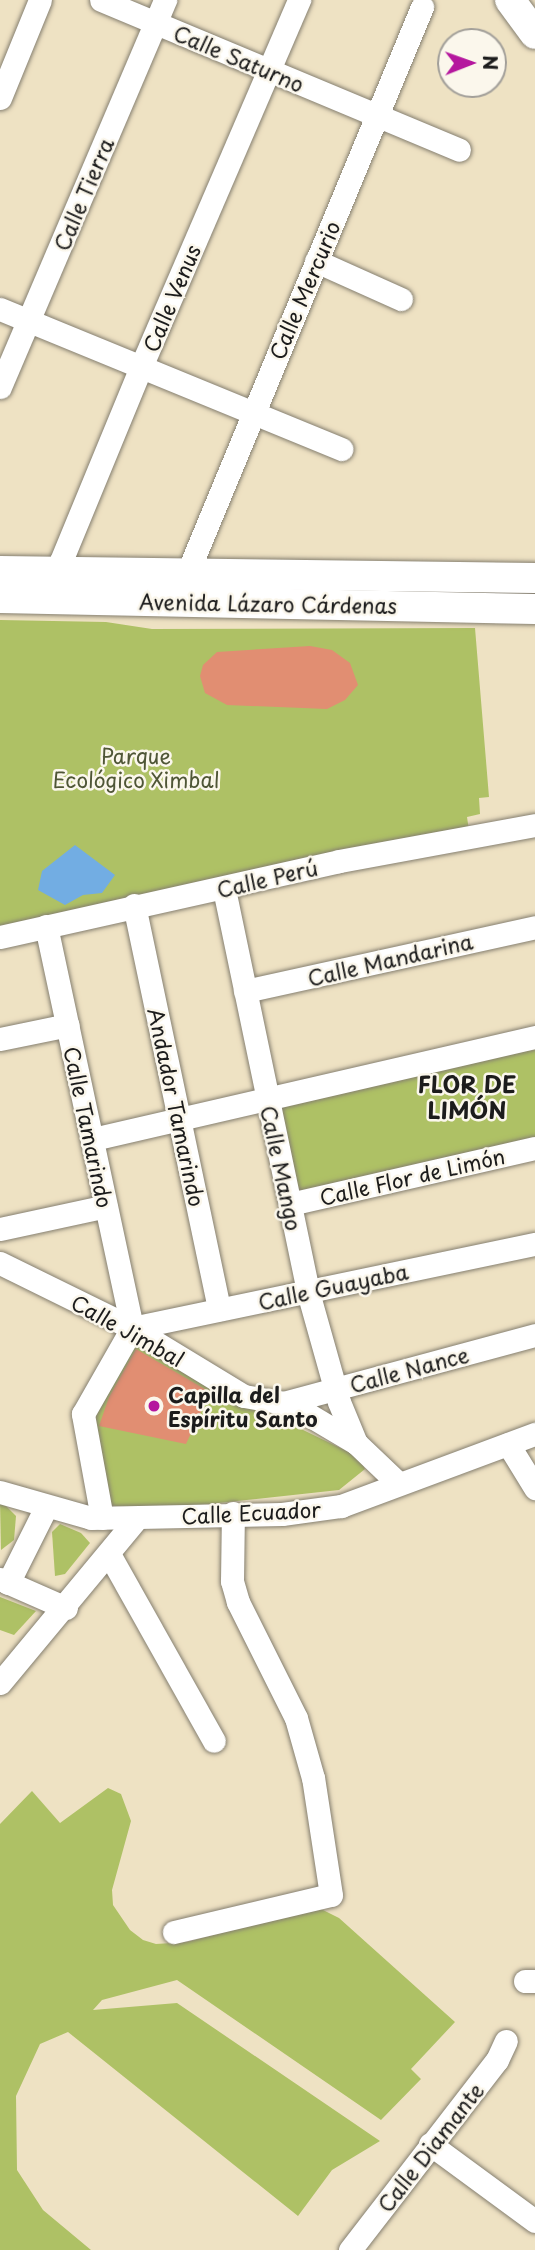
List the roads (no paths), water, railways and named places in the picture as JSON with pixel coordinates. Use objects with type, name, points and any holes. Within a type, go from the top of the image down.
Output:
[{"type":"main road","points":[[510,0],[535,34]]},
{"type":"main road","points":[[528,0],[535,10]]},
{"type":"main road","name":"Avenida Lázaro Cárdenas","points":[[0,571],[57,585],[217,588],[535,609]]},
{"type":"main road","name":"Avenida Lázaro Cárdenas","points":[[0,598],[57,585],[187,573],[217,588],[535,578]]},
{"type":"street","points":[[0,98],[40,0]]},
{"type":"street","name":"Calle Saturno","points":[[101,0],[458,150]]},
{"type":"street","name":"Calle Tierra","points":[[0,387],[165,0]]},
{"type":"street","name":"Calle Venus","points":[[57,585],[141,367],[299,0]]},
{"type":"street","name":"Calle Mercurio","points":[[187,573],[422,7]]},
{"type":"street","points":[[316,261],[401,299]]},
{"type":"street","points":[[0,309],[341,449]]},
{"type":"street","name":"Calle Perú","points":[[0,937],[134,905],[224,889],[339,861],[535,825]]},
{"type":"street","name":"Calle Mango","points":[[224,889],[308,1292],[336,1389],[356,1443]]},
{"type":"street","name":"Andador Tamarindo","points":[[134,905],[219,1309]]},
{"type":"street","name":"Calle Tamarindo","points":[[46,926],[132,1328]]},
{"type":"street","name":"Calle Mandarina","points":[[245,991],[535,926]]},
{"type":"street","points":[[0,1039],[68,1025]]},
{"type":"street","points":[[93,1139],[535,1037]]},
{"type":"street","name":"Calle Flor de Limón","points":[[290,1204],[535,1148]]},
{"type":"street","points":[[0,1229],[106,1206]]},
{"type":"street","name":"Calle Guayaba","points":[[132,1328],[535,1244]]},
{"type":"street","name":"Calle Jimbal","points":[[0,1263],[132,1328],[244,1396],[283,1403],[356,1443],[397,1482]]},
{"type":"street","points":[[102,1518],[83,1414],[132,1328]]},
{"type":"street","name":"Calle Nance","points":[[283,1403],[535,1335]]},
{"type":"street","name":"Calle Ecuador","points":[[0,1492],[46,1507],[102,1518],[136,1519],[341,1506],[397,1482],[535,1434]]},
{"type":"street","points":[[508,1444],[535,1488]]},
{"type":"street","points":[[46,1507],[4,1581],[66,1608]]},
{"type":"street","points":[[174,1932],[331,1895],[313,1778],[296,1718],[238,1602],[232,1581],[233,1513]]},
{"type":"street","points":[[0,1683],[66,1608],[136,1519]]},
{"type":"street","points":[[108,1554],[214,1741]]},
{"type":"street","name":"Calle Diamante","points":[[361,2246],[430,2144],[497,2060],[506,2041]]},
{"type":"street","points":[[430,2144],[535,2221]]},
{"type":"water","points":[[75,845],[115,875],[102,893],[83,895],[65,905],[38,890],[42,871]]},
{"type":"place","name":"Capilla del Espíritu Santo","points":[[154,1406]]},
{"type":"district","name":"FLOR DE LIMÓN","points":[[467,1097]]},
{"type":"park label","name":"Parque Ecológico Ximbal","points":[[136,767]]}]
